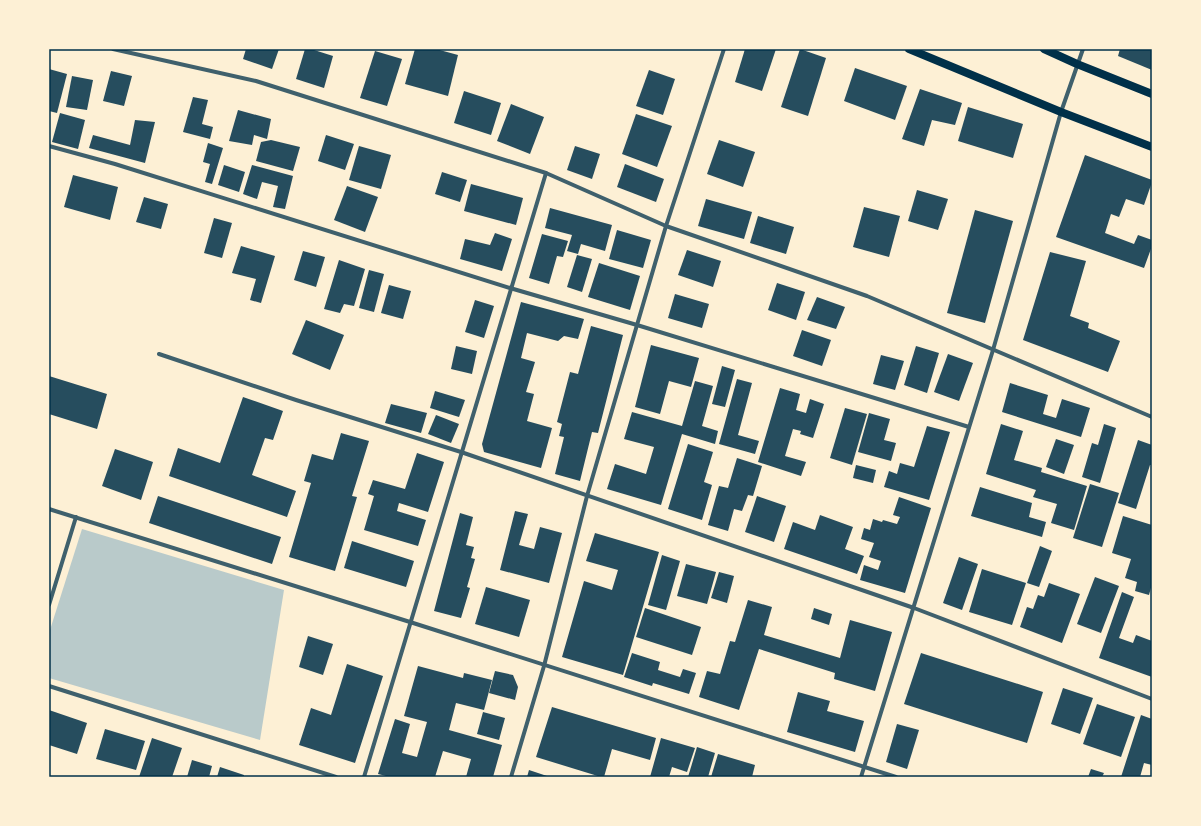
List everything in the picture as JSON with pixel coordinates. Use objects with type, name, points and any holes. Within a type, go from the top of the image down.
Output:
[{"type":"main road","points":[[909,49],[1061,112],[1152,147]]},
{"type":"main road","points":[[1044,49],[1152,94]]},
{"type":"street","points":[[113,49],[256,81],[546,173],[666,226],[867,296],[1152,417]]},
{"type":"street","points":[[511,777],[544,666],[588,496],[637,325],[666,226],[724,49]]},
{"type":"street","points":[[861,777],[993,350],[1061,112],[1083,49]]},
{"type":"street","points":[[49,146],[115,164],[510,288],[637,325],[969,427]]},
{"type":"street","points":[[364,777],[510,288],[546,173]]},
{"type":"street","points":[[159,354],[296,400],[461,452],[914,608],[1152,699]]},
{"type":"street","points":[[49,509],[896,777]]},
{"type":"street","points":[[49,605],[76,517]]},
{"type":"street","points":[[49,686],[336,777]]},
{"type":"shaded area","points":[[82,529],[284,590],[260,740],[49,678],[49,633]]},
{"type":"building","points":[[246,49],[279,49],[272,69],[243,59]]},
{"type":"building","points":[[305,49],[311,49],[333,56],[324,88],[296,79]]},
{"type":"building","points":[[415,49],[436,49],[458,55],[448,96],[405,84]]},
{"type":"building","points":[[745,49],[776,49],[762,91],[735,82]]},
{"type":"building","points":[[800,49],[826,58],[808,116],[781,107]]},
{"type":"building","points":[[1120,49],[1152,49],[1152,70],[1118,56]]},
{"type":"building","points":[[375,51],[402,59],[387,106],[360,98]]},
{"type":"building","points":[[855,68],[907,86],[895,120],[844,101]]},
{"type":"building","points":[[49,69],[67,74],[57,113],[49,111]]},
{"type":"building","points":[[649,70],[675,79],[663,115],[636,106]]},
{"type":"building","points":[[111,71],[132,76],[124,106],[103,101]]},
{"type":"building","points":[[72,76],[93,80],[87,110],[66,107]]},
{"type":"building","points":[[920,89],[962,103],[955,125],[932,120],[924,146],[902,139]]},
{"type":"building","points":[[464,91],[501,103],[491,135],[454,123]]},
{"type":"building","points":[[193,97],[208,100],[202,124],[213,127],[210,139],[183,132]]},
{"type":"building","points":[[511,104],[544,117],[530,154],[497,141]]},
{"type":"building","points":[[968,107],[1023,124],[1013,158],[958,141]]},
{"type":"building","points":[[238,110],[271,119],[267,139],[254,135],[252,145],[229,141]]},
{"type":"building","points":[[60,113],[85,120],[78,149],[52,142]]},
{"type":"building","points":[[636,114],[672,126],[657,167],[622,154]]},
{"type":"building","points":[[135,120],[155,122],[145,163],[89,148],[93,135],[130,145]]},
{"type":"building","points":[[326,135],[354,144],[345,170],[318,161]]},
{"type":"building","points":[[271,140],[300,147],[293,171],[256,161],[261,142]]},
{"type":"building","points":[[719,140],[755,152],[743,187],[707,174]]},
{"type":"building","points":[[208,143],[223,148],[212,184],[205,182],[210,164],[203,162]]},
{"type":"building","points":[[359,146],[391,155],[381,189],[349,180]]},
{"type":"building","points":[[575,146],[600,154],[592,179],[567,170]]},
{"type":"building","points":[[1085,155],[1152,180],[1144,205],[1126,199],[1119,217],[1111,214],[1105,233],[1134,244],[1138,235],[1152,240],[1152,246],[1144,268],[1056,237]]},
{"type":"building","points":[[625,164],[664,179],[656,202],[617,187]]},
{"type":"building","points":[[224,165],[245,172],[239,192],[218,185]]},
{"type":"building","points":[[252,165],[293,176],[285,209],[273,207],[278,186],[262,182],[257,199],[243,194]]},
{"type":"building","points":[[442,172],[467,180],[460,202],[435,194]]},
{"type":"building","points":[[73,175],[118,187],[110,220],[64,207]]},
{"type":"building","points":[[471,184],[523,198],[516,225],[464,211]]},
{"type":"building","points":[[347,186],[378,197],[365,232],[334,220]]},
{"type":"building","points":[[917,190],[948,199],[938,230],[908,221]]},
{"type":"building","points":[[144,197],[168,204],[161,229],[136,222]]},
{"type":"building","points":[[706,199],[752,212],[744,239],[698,226]]},
{"type":"building","points":[[864,207],[900,216],[889,257],[853,247]]},
{"type":"building","points":[[550,208],[612,225],[605,251],[581,244],[578,254],[567,251],[572,235],[545,228]]},
{"type":"building","points":[[975,210],[1013,221],[985,323],[947,313]]},
{"type":"building","points":[[758,216],[794,227],[786,254],[750,243]]},
{"type":"building","points":[[214,218],[232,223],[222,258],[204,253]]},
{"type":"building","points":[[617,230],[651,240],[643,268],[609,259]]},
{"type":"building","points":[[495,233],[512,239],[502,271],[460,259],[465,239],[490,245]]},
{"type":"building","points":[[542,234],[568,241],[563,257],[557,256],[549,284],[529,278]]},
{"type":"building","points":[[241,246],[275,256],[261,303],[250,300],[256,279],[232,273]]},
{"type":"building","points":[[687,250],[721,261],[713,287],[678,275]]},
{"type":"building","points":[[303,251],[325,257],[316,287],[294,280]]},
{"type":"building","points":[[1050,252],[1086,261],[1070,316],[1089,323],[1088,328],[1120,341],[1108,372],[1023,340]]},
{"type":"building","points":[[577,255],[592,259],[582,292],[567,287]]},
{"type":"building","points":[[339,260],[365,269],[354,306],[344,304],[340,313],[324,309]]},
{"type":"building","points":[[599,263],[640,276],[630,310],[588,297]]},
{"type":"building","points":[[369,270],[384,274],[374,312],[359,308]]},
{"type":"building","points":[[777,283],[805,292],[796,320],[768,310]]},
{"type":"building","points":[[389,285],[411,291],[403,319],[381,313]]},
{"type":"building","points":[[675,294],[709,304],[702,328],[668,318]]},
{"type":"building","points":[[817,297],[845,307],[836,329],[807,320]]},
{"type":"building","points":[[475,300],[494,306],[484,338],[465,332]]},
{"type":"building","points":[[521,302],[584,319],[578,339],[564,336],[558,341],[527,333],[521,358],[535,362],[526,392],[534,394],[527,421],[552,428],[541,468],[484,452],[482,444]]},
{"type":"building","points":[[306,320],[344,335],[330,370],[292,354]]},
{"type":"building","points":[[591,326],[623,335],[598,433],[592,432],[580,481],[555,474],[564,437],[559,436],[562,424],[557,422],[570,372],[578,374]]},
{"type":"building","points":[[802,330],[831,340],[822,366],[793,356]]},
{"type":"building","points":[[651,345],[699,358],[691,387],[669,381],[660,414],[635,407]]},
{"type":"building","points":[[456,346],[477,351],[472,374],[451,369]]},
{"type":"building","points":[[916,346],[939,353],[927,393],[904,385]]},
{"type":"building","points":[[948,354],[973,363],[959,401],[934,392]]},
{"type":"building","points":[[881,355],[904,361],[895,390],[873,384]]},
{"type":"building","points":[[722,366],[735,370],[725,407],[712,404]]},
{"type":"building","points":[[49,376],[107,394],[97,429],[49,414]]},
{"type":"building","points":[[737,379],[752,383],[738,435],[759,441],[755,454],[719,444]]},
{"type":"building","points":[[695,381],[713,386],[702,426],[718,431],[715,444],[682,434],[661,505],[607,489],[615,464],[646,474],[654,447],[624,439],[632,412],[682,426]]},
{"type":"building","points":[[1010,383],[1048,395],[1043,414],[1056,418],[1062,399],[1090,408],[1081,437],[1002,412]]},
{"type":"building","points":[[780,388],[800,394],[796,410],[806,413],[810,399],[824,404],[813,438],[800,434],[801,431],[793,429],[785,456],[806,462],[801,476],[758,462]]},
{"type":"building","points":[[435,391],[465,400],[459,417],[430,408]]},
{"type":"building","points":[[243,397],[283,411],[273,440],[265,438],[252,475],[296,491],[287,517],[169,476],[178,448],[220,463]]},
{"type":"building","points":[[391,404],[427,413],[421,433],[385,423]]},
{"type":"building","points":[[845,408],[867,414],[852,465],[830,458]]},
{"type":"building","points":[[869,413],[890,419],[884,440],[896,443],[891,461],[858,452]]},
{"type":"building","points":[[436,415],[459,424],[451,443],[428,434]]},
{"type":"building","points":[[1001,424],[1023,431],[1014,460],[1042,468],[1041,472],[1087,486],[1074,530],[1051,523],[1057,504],[1033,497],[1036,490],[986,474]]},
{"type":"building","points":[[1104,424],[1116,428],[1100,483],[1082,477],[1092,443],[1098,445]]},
{"type":"building","points":[[927,426],[950,432],[929,500],[884,487],[889,471],[897,474],[900,463],[914,467]]},
{"type":"building","points":[[341,433],[369,441],[352,496],[357,497],[335,571],[289,557],[311,483],[304,481],[312,454],[333,460]]},
{"type":"building","points":[[1056,439],[1074,445],[1064,474],[1046,467]]},
{"type":"building","points":[[1138,440],[1152,445],[1152,465],[1150,465],[1136,509],[1118,503]]},
{"type":"building","points":[[688,444],[713,452],[704,482],[712,485],[702,520],[668,509]]},
{"type":"building","points":[[115,449],[153,462],[141,500],[102,486]]},
{"type":"building","points":[[417,453],[444,462],[428,512],[399,503],[397,511],[426,520],[418,546],[364,530],[374,496],[368,494],[373,480],[405,489]]},
{"type":"building","points":[[737,458],[762,466],[753,496],[748,495],[742,511],[734,509],[728,531],[708,525],[719,486],[728,488]]},
{"type":"building","points":[[856,465],[876,470],[873,483],[853,478]]},
{"type":"building","points":[[1090,484],[1119,493],[1102,547],[1073,538]]},
{"type":"building","points":[[980,487],[1032,503],[1029,517],[1046,522],[1042,537],[971,516]]},
{"type":"building","points":[[158,496],[281,537],[272,564],[149,523]]},
{"type":"building","points":[[757,496],[786,506],[774,542],[745,532]]},
{"type":"building","points":[[899,497],[931,508],[905,593],[860,580],[864,565],[878,570],[881,561],[869,557],[874,543],[861,539],[864,528],[870,530],[873,519],[897,524],[900,517],[893,515]]},
{"type":"building","points":[[515,511],[528,514],[519,545],[534,549],[540,527],[562,533],[549,583],[500,570]]},
{"type":"building","points":[[460,513],[473,517],[466,545],[474,547],[471,558],[475,559],[467,587],[470,588],[461,618],[434,611]]},
{"type":"building","points":[[820,515],[853,527],[845,549],[864,556],[857,574],[784,549],[793,522],[815,530]]},
{"type":"building","points":[[1123,516],[1152,525],[1152,584],[1149,595],[1135,591],[1137,582],[1125,578],[1131,559],[1112,553]]},
{"type":"building","points":[[595,533],[659,552],[623,675],[562,657],[584,581],[612,590],[618,570],[586,561]]},
{"type":"building","points":[[352,541],[414,561],[406,587],[344,568]]},
{"type":"building","points":[[1040,546],[1052,551],[1039,587],[1027,583]]},
{"type":"building","points":[[662,555],[680,561],[666,610],[648,605]]},
{"type":"building","points":[[959,557],[978,564],[962,610],[943,603]]},
{"type":"building","points":[[686,564],[716,572],[707,604],[677,596]]},
{"type":"building","points":[[982,569],[1026,583],[1012,625],[969,612]]},
{"type":"building","points":[[719,572],[734,576],[727,603],[711,598]]},
{"type":"building","points":[[1095,577],[1119,586],[1101,633],[1077,624]]},
{"type":"building","points":[[1049,583],[1080,594],[1062,643],[1020,627],[1027,607],[1033,609],[1038,595],[1044,597]]},
{"type":"building","points":[[486,587],[530,600],[519,637],[475,624]]},
{"type":"building","points":[[1122,592],[1134,597],[1119,638],[1133,643],[1136,635],[1152,641],[1152,677],[1099,658]]},
{"type":"building","points":[[748,600],[772,607],[764,635],[840,658],[850,620],[892,632],[875,691],[834,679],[835,673],[759,649],[739,710],[699,697],[707,671],[720,674],[730,641],[735,642]]},
{"type":"building","points":[[645,608],[701,627],[692,655],[636,637]]},
{"type":"building","points":[[814,608],[832,614],[829,625],[811,619]]},
{"type":"building","points":[[308,636],[333,644],[323,675],[299,667]]},
{"type":"building","points":[[632,653],[660,662],[658,670],[680,677],[683,669],[696,673],[689,694],[653,683],[652,686],[624,677]]},
{"type":"building","points":[[921,653],[1043,692],[1027,743],[904,704]]},
{"type":"building","points":[[347,664],[383,676],[355,763],[299,745],[311,708],[331,715]]},
{"type":"building","points":[[418,666],[463,678],[464,673],[492,680],[484,710],[456,703],[449,730],[502,745],[493,777],[466,777],[471,759],[443,751],[435,777],[390,777],[378,774],[395,719],[410,724],[402,753],[417,757],[427,722],[404,716]]},
{"type":"building","points":[[495,671],[513,675],[518,687],[515,700],[489,693]]},
{"type":"building","points":[[1063,688],[1093,698],[1080,734],[1051,724]]},
{"type":"building","points":[[798,692],[830,701],[827,711],[864,721],[855,752],[787,732]]},
{"type":"building","points":[[1097,704],[1135,717],[1121,757],[1083,744]]},
{"type":"building","points":[[552,707],[656,738],[650,760],[612,749],[604,777],[601,777],[536,757]]},
{"type":"building","points":[[49,710],[87,723],[77,754],[49,745]]},
{"type":"building","points":[[483,712],[505,718],[499,740],[477,734]]},
{"type":"building","points":[[1141,715],[1152,719],[1152,765],[1144,763],[1140,777],[1121,777]]},
{"type":"building","points":[[897,724],[919,730],[907,769],[886,762]]},
{"type":"building","points":[[105,729],[145,741],[136,770],[96,759]]},
{"type":"building","points":[[152,738],[182,748],[172,777],[139,777]]},
{"type":"building","points":[[661,738],[695,748],[687,772],[672,767],[669,777],[650,777]]},
{"type":"building","points":[[697,747],[715,753],[708,777],[688,777]]},
{"type":"building","points":[[718,754],[755,765],[752,777],[711,777]]},
{"type":"building","points":[[192,760],[212,766],[209,777],[187,777]]},
{"type":"building","points":[[220,767],[244,775],[244,777],[217,777]]},
{"type":"building","points":[[1091,769],[1104,773],[1102,777],[1088,777]]},
{"type":"building","points":[[529,770],[550,777],[527,777]]}]
